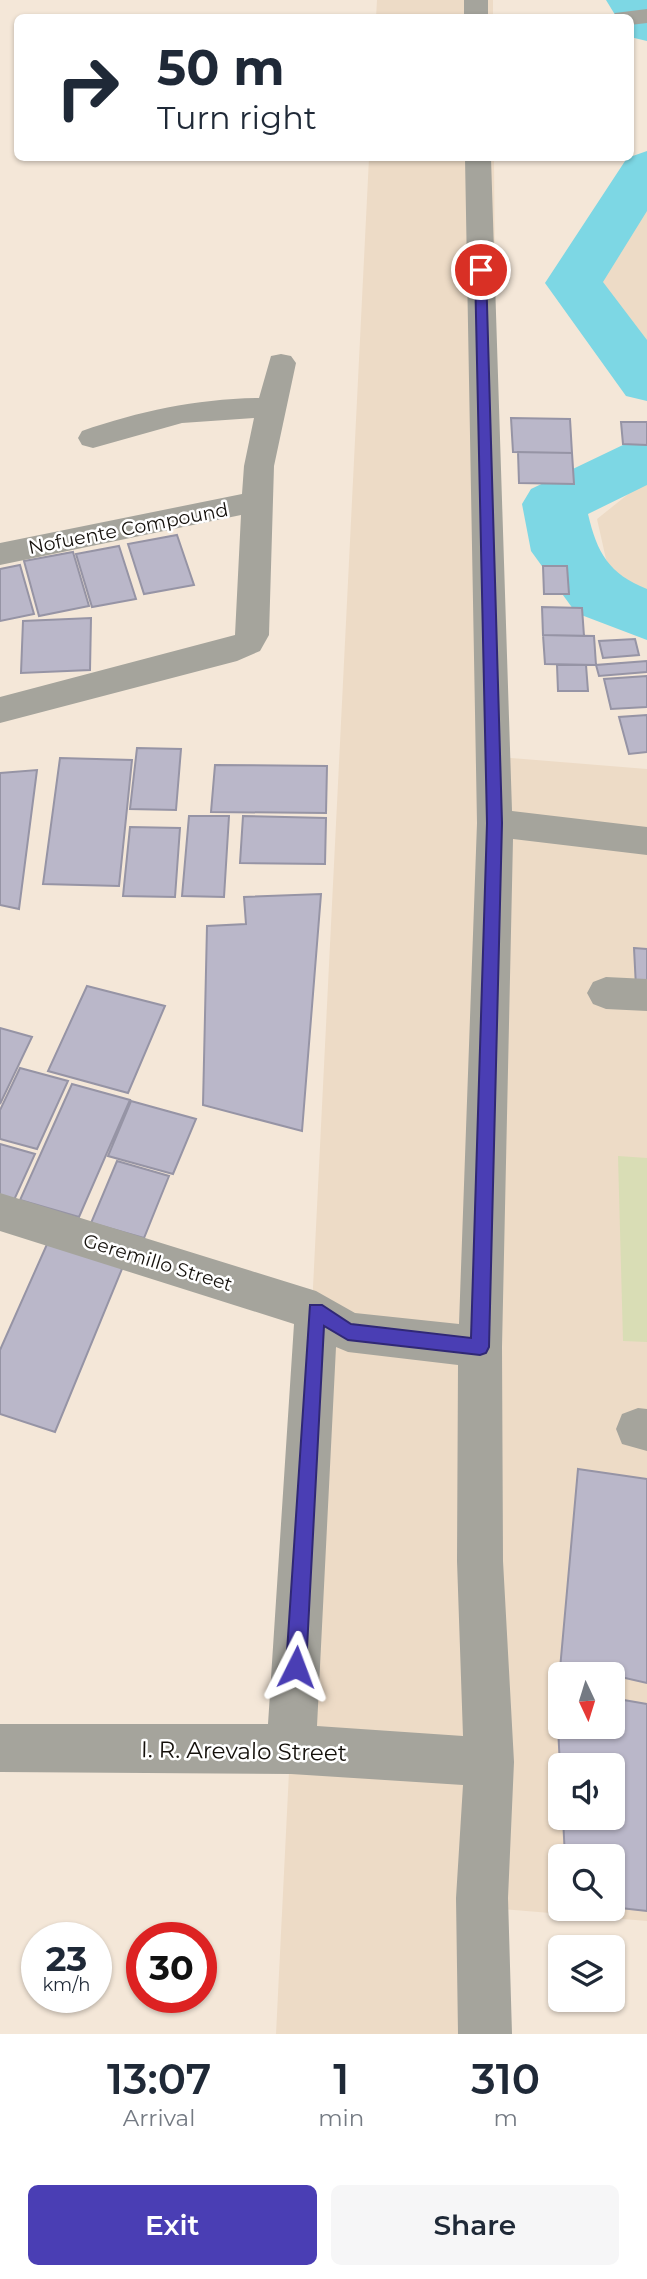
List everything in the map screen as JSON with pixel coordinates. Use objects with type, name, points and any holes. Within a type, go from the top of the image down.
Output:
[{"type":"street","points":[[478,161],[495,823],[480,1347],[480,1561],[489,1762],[482,1898],[485,2034]]},
{"type":"street","points":[[0,710],[236,649],[248,643],[252,635],[259,466],[281,363]]},
{"type":"street","points":[[93,438],[144,420],[187,410],[273,408]]},
{"type":"street","name":"Nofuente Compound","points":[[0,554],[256,502]]},
{"type":"street","points":[[495,823],[647,841]]},
{"type":"street","points":[[606,993],[647,995]]},
{"type":"street","name":"Geremillo Street","points":[[0,1212],[316,1311],[348,1332],[480,1347]]},
{"type":"street","points":[[291,1749],[316,1311]]},
{"type":"street","name":"I. R. Arevalo Street","points":[[0,1748],[291,1749],[489,1762]]},
{"type":"shaded area","points":[[377,0],[493,0],[493,14],[376,14]]},
{"type":"shaded area","points":[[369,161],[494,161],[499,757],[647,769],[647,1921],[625,1919],[625,1844],[548,1844],[548,1913],[502,1909],[504,2034],[276,2034]]},
{"type":"shaded area","points":[[647,204],[647,350],[597,286]]},
{"type":"shaded area","points":[[647,479],[647,595],[610,577],[597,519]]},
{"type":"green space","points":[[618,1156],[647,1158],[647,1342],[623,1341]]},
{"type":"building","points":[[511,418],[570,419],[572,453],[513,452]]},
{"type":"building","points":[[621,422],[647,422],[647,445],[623,444]]},
{"type":"building","points":[[518,452],[572,453],[574,484],[519,483]]},
{"type":"building","points":[[177,535],[194,585],[144,594],[128,544]]},
{"type":"building","points":[[119,546],[136,599],[92,607],[76,554]]},
{"type":"building","points":[[73,552],[89,606],[39,616],[24,561]]},
{"type":"building","points":[[20,565],[34,614],[0,621],[0,569]]},
{"type":"building","points":[[543,566],[567,566],[569,594],[544,594]]},
{"type":"building","points":[[542,607],[582,608],[584,636],[543,635]]},
{"type":"building","points":[[91,618],[90,670],[21,673],[23,621]]},
{"type":"building","points":[[543,635],[594,636],[596,665],[545,664]]},
{"type":"building","points":[[635,639],[639,655],[603,658],[599,641]]},
{"type":"building","points":[[647,661],[647,672],[599,676],[596,665]]},
{"type":"building","points":[[557,665],[586,665],[588,691],[558,691]]},
{"type":"building","points":[[647,676],[647,707],[611,709],[604,679]]},
{"type":"building","points":[[647,715],[647,752],[629,754],[619,717]]},
{"type":"building","points":[[137,748],[181,749],[176,810],[130,809]]},
{"type":"building","points":[[60,758],[132,760],[119,886],[43,884]]},
{"type":"building","points":[[215,765],[327,766],[326,813],[211,812]]},
{"type":"building","points":[[37,770],[19,909],[0,905],[0,773]]},
{"type":"building","points":[[189,816],[229,816],[224,897],[182,896]]},
{"type":"building","points":[[243,816],[326,818],[325,864],[240,863]]},
{"type":"building","points":[[130,827],[180,828],[175,897],[123,896]]},
{"type":"building","points":[[321,894],[302,1131],[203,1105],[207,926],[246,924],[244,897]]},
{"type":"building","points":[[634,948],[647,949],[647,988],[636,987]]},
{"type":"building","points":[[87,986],[165,1006],[128,1093],[48,1071]]},
{"type":"building","points":[[0,1028],[32,1037],[0,1104]]},
{"type":"building","points":[[20,1068],[68,1081],[37,1149],[0,1139],[0,1110]]},
{"type":"building","points":[[72,1084],[130,1100],[79,1217],[20,1200]]},
{"type":"building","points":[[131,1101],[196,1119],[173,1174],[108,1156]]},
{"type":"building","points":[[0,1144],[35,1154],[14,1200],[0,1196]]},
{"type":"building","points":[[117,1161],[169,1176],[144,1238],[91,1223]]},
{"type":"building","points":[[48,1242],[124,1264],[55,1432],[0,1414],[0,1350]]},
{"type":"building","points":[[578,1469],[647,1479],[647,1683],[625,1678],[625,1662],[561,1662]]},
{"type":"building","points":[[625,1700],[647,1704],[647,1911],[625,1908],[625,1844],[564,1844],[564,1830],[625,1830],[625,1753],[559,1753],[559,1740],[625,1740]]},
{"type":"waterway","points":[[630,0],[647,26]]},
{"type":"waterway","points":[[647,167],[574,283],[647,382]]},
{"type":"waterway","points":[[647,459],[554,504],[564,551],[599,596],[647,616]]},
{"type":"route","points":[[296,1667],[316,1311],[348,1332],[480,1347],[495,823],[481,270]]}]
